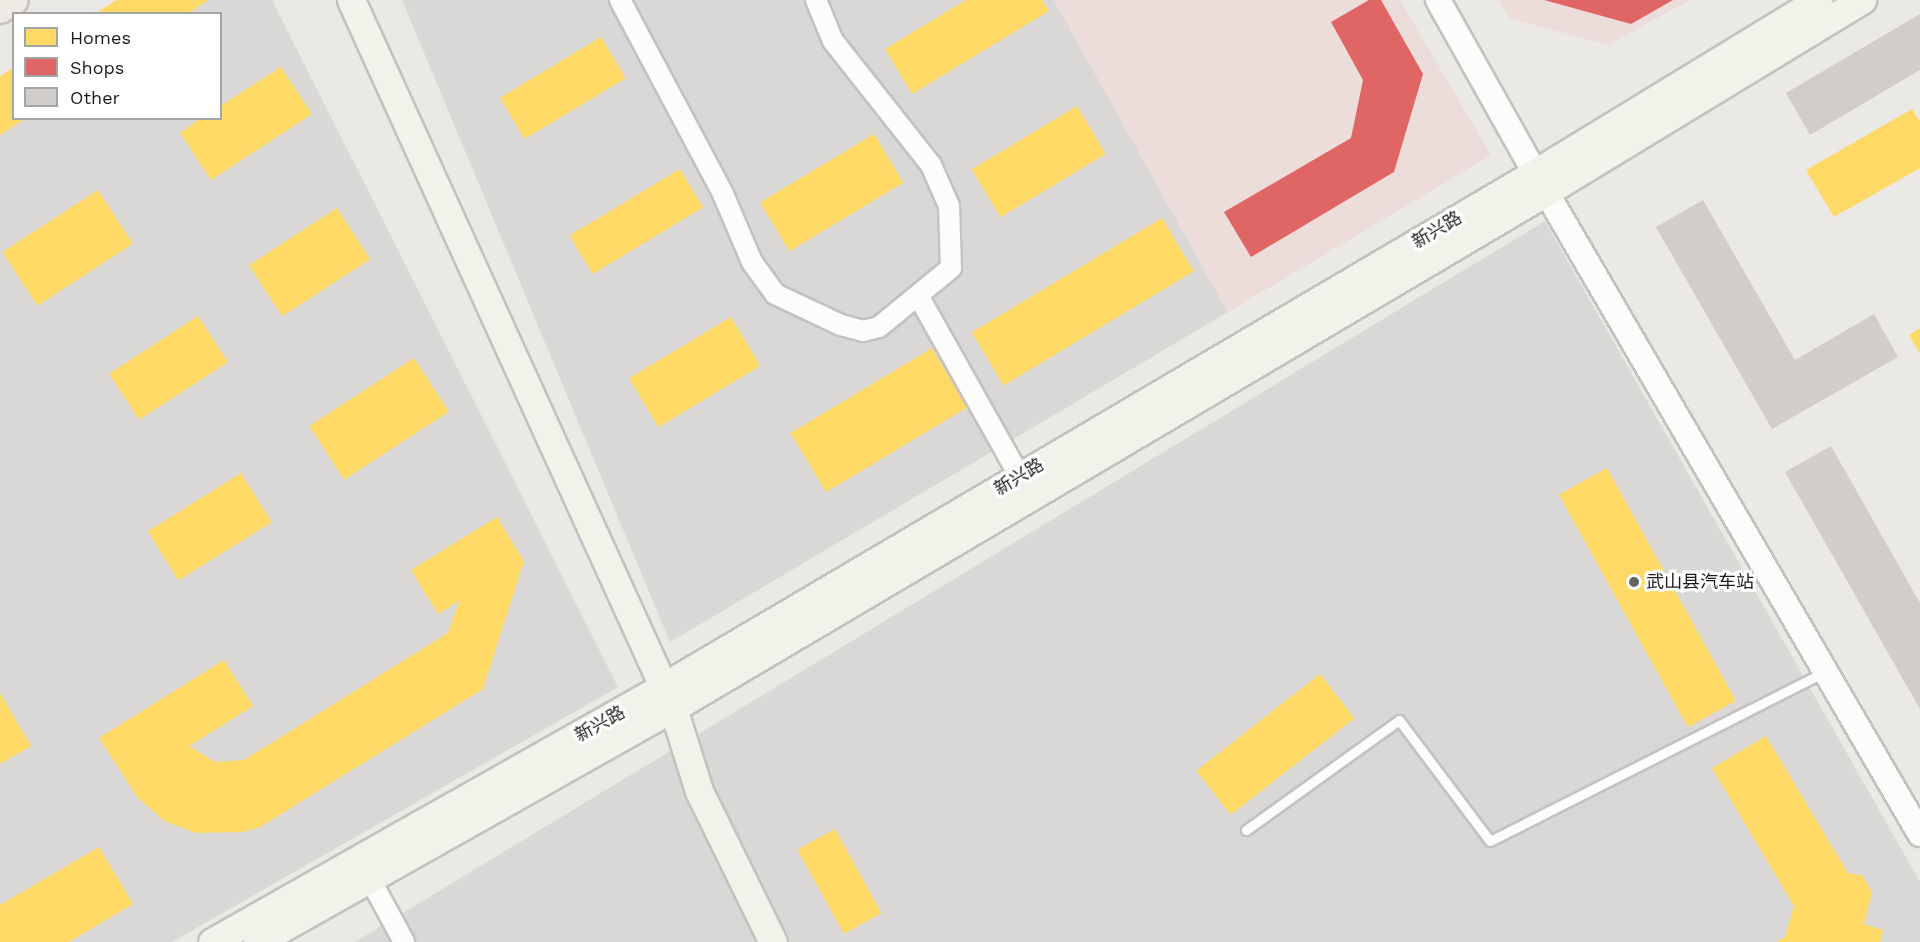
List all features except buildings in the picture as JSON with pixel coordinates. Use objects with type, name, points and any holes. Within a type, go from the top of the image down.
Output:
[{"type":"main road","points":[[0,8],[13,0]]},
{"type":"main road","points":[[351,0],[667,698],[699,791],[773,942]]},
{"type":"main road","name":"新兴路","points":[[1540,183],[1818,0]]},
{"type":"main road","name":"新兴路","points":[[257,942],[370,879],[667,698],[1540,183],[1862,0]]},
{"type":"main road","name":"新兴路","points":[[212,942],[667,698]]},
{"type":"street","points":[[620,0],[723,194],[752,262],[775,294],[832,321],[863,331],[879,327],[919,297],[951,268],[949,206],[931,165],[833,41],[816,0]]},
{"type":"street","points":[[1438,0],[1540,183],[1920,834]]},
{"type":"street","points":[[919,297],[1025,486]]},
{"type":"street","points":[[370,879],[404,942]]},
{"type":"lane","points":[[1246,830],[1399,720],[1490,841],[1826,672]]},
{"type":"shaded area","points":[[154,0],[272,0],[618,687],[172,942],[0,942],[0,98],[12,115],[12,120],[222,120],[222,12],[135,12]]},
{"type":"shaded area","points":[[402,0],[1054,0],[1228,312],[670,642]]},
{"type":"shaded area","points":[[1054,0],[1400,0],[1491,155],[1228,312]]},
{"type":"shaded area","points":[[1499,0],[1690,0],[1608,45],[1509,18]]},
{"type":"shaded area","points":[[1545,221],[1920,882],[1920,942],[355,942]]},
{"type":"place","name":"武山县汽车站","points":[[1634,582]]}]
